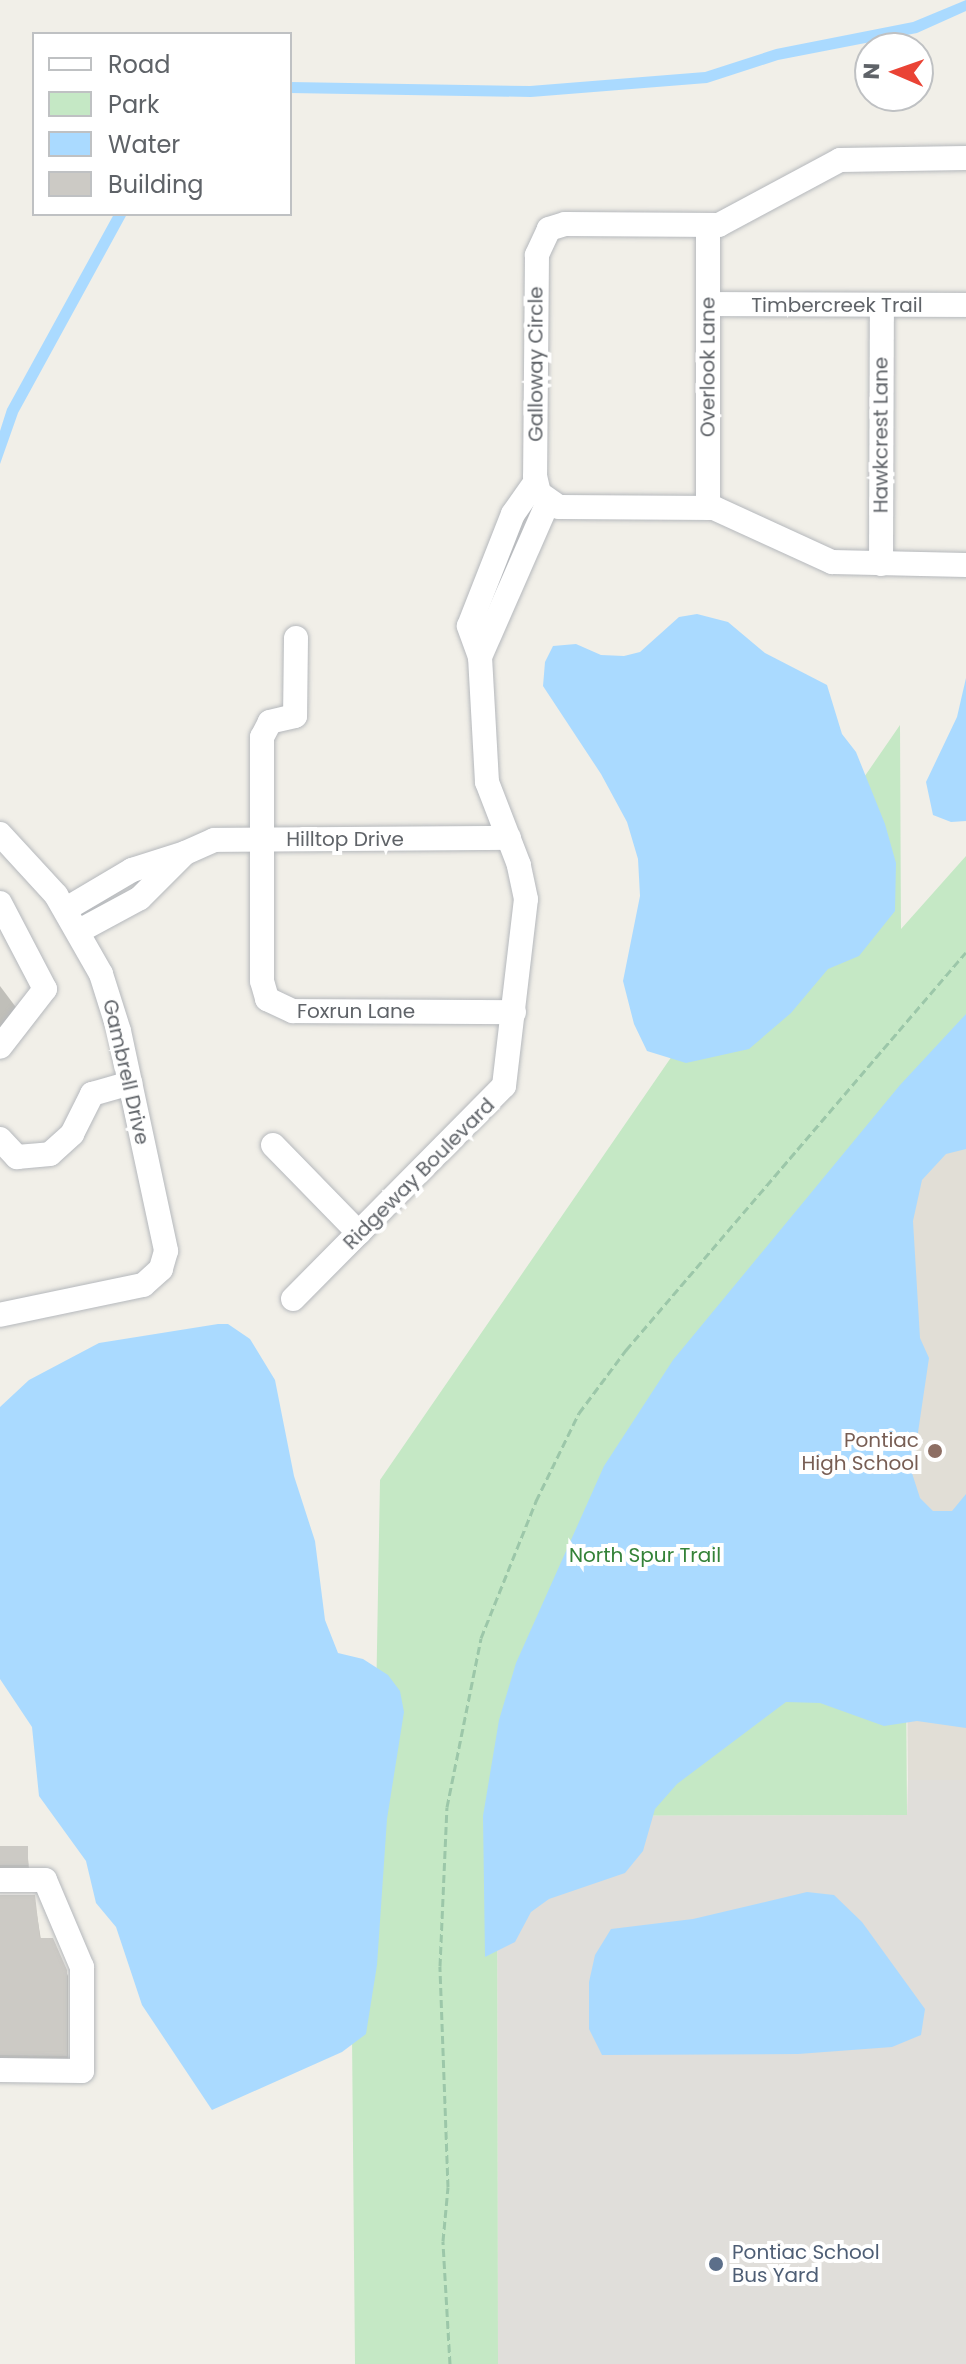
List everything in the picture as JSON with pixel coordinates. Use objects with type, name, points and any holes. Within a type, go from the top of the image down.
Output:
[{"type":"street","name":"Galloway Circle","points":[[542,492],[537,255],[542,238],[565,224],[725,224],[840,160],[966,158]]},
{"type":"street","name":"Overlook Lane","points":[[708,226],[708,508]]},
{"type":"street","name":"Timbercreek Trail","points":[[708,304],[966,305]]},
{"type":"street","name":"Hawkcrest Lane","points":[[881,564],[882,305]]},
{"type":"street","points":[[542,492],[566,508],[708,508],[732,513],[824,560],[966,565]]},
{"type":"street","name":"Ridgeway Boulevard","points":[[293,1299],[499,1096],[514,1012],[526,907],[509,838],[486,774],[480,657],[542,492]]},
{"type":"street","points":[[262,839],[262,737],[270,722],[295,716],[296,638]]},
{"type":"street","name":"Hilltop Drive","points":[[66,909],[126,873],[214,840],[509,838]]},
{"type":"street","name":"Foxrun Lane","points":[[262,839],[262,988],[276,1007],[293,1011],[514,1012]]},
{"type":"street","name":"Gambrell Drive","points":[[0,1315],[143,1285],[161,1269],[166,1247],[107,991],[66,909],[2,840]]},
{"type":"street","name":"Hilltop Drive","points":[[79,931],[140,898],[185,853]]},
{"type":"street","points":[[0,903],[45,984],[39,1000],[0,1047]]},
{"type":"street","points":[[0,1139],[21,1158],[55,1152],[72,1134],[92,1094],[130,1083]]},
{"type":"street","points":[[273,1145],[359,1233]]},
{"type":"street","points":[[0,1880],[45,1880],[82,1967],[82,2071],[0,2070]]},
{"type":"path","points":[[450,2364],[443,2241],[448,2187],[440,1966],[447,1807],[481,1638],[531,1513],[579,1413],[626,1350],[966,952]]},
{"type":"shaded area","name":"Pontiac High School","points":[[966,1050],[966,1780],[908,1780],[902,1123]]},
{"type":"shaded area","points":[[908,1780],[966,1780],[966,2364],[498,2364],[497,1816],[907,1815]]},
{"type":"green space","name":"North Spur Trail","points":[[900,725],[901,929],[966,856],[966,1050],[902,1123],[907,1815],[497,1816],[498,2364],[355,2364],[350,1816],[374,1815],[380,1480]]},
{"type":"water","points":[[966,0],[966,11],[919,32],[862,32],[913,22]]},
{"type":"water","points":[[854,34],[854,45],[778,60],[707,83],[531,97],[292,93],[292,82],[530,86],[705,72],[776,49]]},
{"type":"water","points":[[113,216],[126,216],[18,413],[0,464],[0,431],[7,409]]},
{"type":"water","points":[[697,614],[728,622],[765,653],[827,685],[842,734],[856,752],[885,824],[896,863],[895,911],[859,956],[828,969],[791,1013],[749,1049],[686,1063],[647,1051],[634,1024],[623,981],[640,896],[638,859],[627,822],[601,774],[543,686],[545,662],[553,646],[576,644],[601,655],[624,656],[640,652],[679,617]]},
{"type":"water","points":[[966,678],[966,821],[951,822],[933,815],[926,782],[957,717]]},
{"type":"water","points":[[966,1014],[966,1149],[946,1154],[922,1180],[913,1221],[920,1338],[929,1358],[912,1473],[920,1498],[933,1511],[952,1511],[966,1494],[966,1728],[917,1721],[884,1726],[820,1703],[786,1702],[677,1784],[655,1809],[643,1851],[625,1873],[549,1899],[531,1912],[515,1942],[485,1957],[483,1816],[499,1720],[516,1663],[604,1466],[673,1360],[900,1085]]},
{"type":"water","points":[[228,1324],[250,1339],[275,1380],[294,1476],[315,1541],[325,1620],[338,1653],[363,1659],[388,1675],[400,1691],[404,1712],[387,1819],[377,1965],[366,2034],[342,2052],[212,2110],[142,2005],[116,1927],[96,1903],[86,1861],[39,1796],[32,1727],[0,1679],[0,1407],[29,1380],[99,1343]]},
{"type":"water","points":[[807,1892],[834,1895],[862,1922],[925,2009],[921,2035],[892,2047],[798,2054],[602,2055],[589,2029],[589,1982],[595,1955],[611,1929],[693,1919]]},
{"type":"building","points":[[0,1846],[28,1846],[28,1865],[0,1865]]},
{"type":"building","points":[[0,1895],[35,1895],[40,1938],[53,1938],[67,1970],[67,2056],[0,2055]]},
{"type":"place","name":"Pontiac High School","points":[[935,1451]]},
{"type":"place","name":"Pontiac School Bus Yard","points":[[716,2264]]}]
